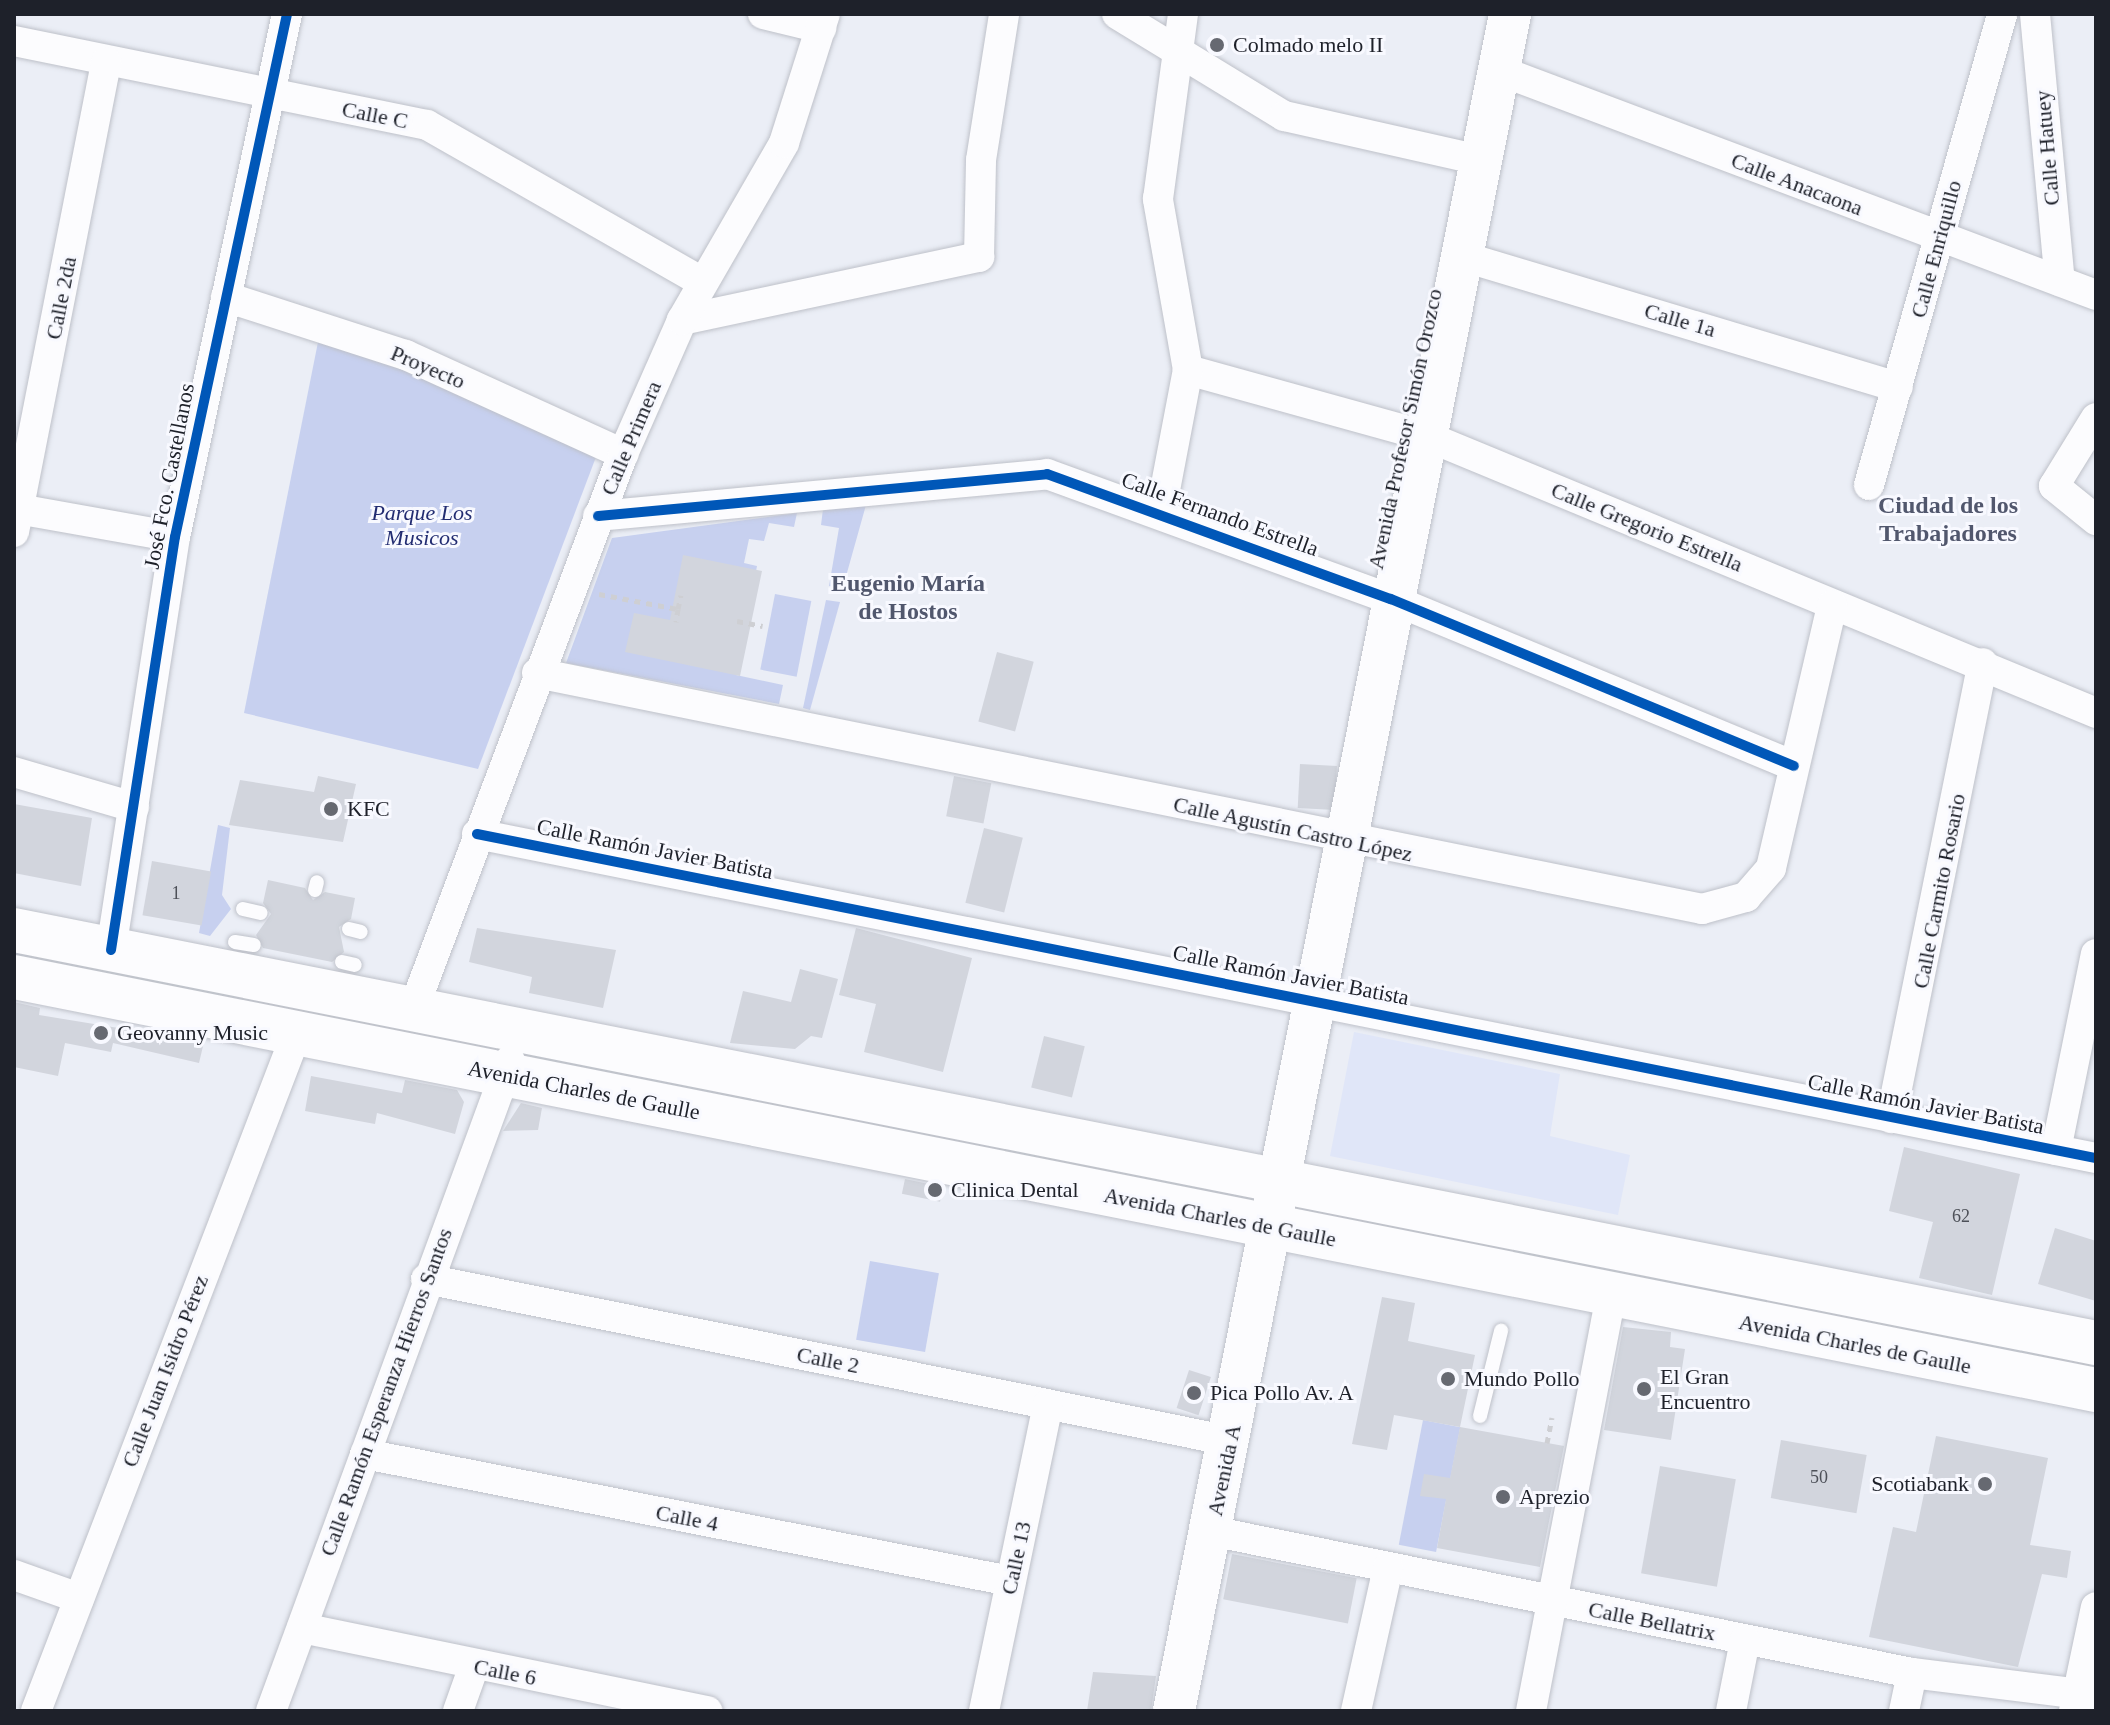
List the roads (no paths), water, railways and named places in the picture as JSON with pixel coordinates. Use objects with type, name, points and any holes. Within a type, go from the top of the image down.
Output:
[{"type":"main road","name":"Avenida Profesor Simón Orozco","points":[[1272,1228],[1391,599],[1510,14]]},
{"type":"main road","name":"Avenida Charles de Gaulle","points":[[14,930],[1281,1183],[1617,1274],[2096,1390]]},
{"type":"main road","name":"Avenida Charles de Gaulle","points":[[14,977],[1272,1228],[2096,1343]]},
{"type":"main road","name":"Avenida A","points":[[1174,1711],[1272,1228]]},
{"type":"street","name":"José Fco. Castellanos","points":[[111,950],[175,537],[287,14]]},
{"type":"street","points":[[763,14],[823,21]]},
{"type":"street","points":[[682,320],[979,257],[981,160],[1004,14]]},
{"type":"street","points":[[1117,14],[1284,116],[1480,160]]},
{"type":"street","points":[[1161,511],[1188,370],[1158,199],[1175,51],[1183,14]]},
{"type":"street","name":"Calle Enriquillo","points":[[1869,485],[2002,14]]},
{"type":"street","name":"Calle Hatuey","points":[[2035,14],[2060,281]]},
{"type":"street","name":"Calle Primera","points":[[413,1010],[537,673],[623,454],[682,320],[784,143],[823,21]]},
{"type":"street","name":"Calle C","points":[[14,41],[427,125],[702,282]]},
{"type":"street","name":"Calle 2da","points":[[16,521],[106,62]]},
{"type":"street","name":"Calle Anacaona","points":[[1498,70],[1938,239],[2096,295]]},
{"type":"street","name":"Calle 1a","points":[[1461,256],[1898,387]]},
{"type":"street","name":"Proyecto","points":[[226,297],[406,355],[623,454]]},
{"type":"street","name":"Calle Gregorio Estrella","points":[[1188,370],[1426,436],[1832,605],[1983,663],[2096,713]]},
{"type":"street","points":[[2096,418],[2054,486],[2096,520]]},
{"type":"street","name":"Calle Fernando Estrella","points":[[598,516],[1047,474],[1161,511],[1391,599],[1794,766]]},
{"type":"street","points":[[16,521],[175,537]]},
{"type":"street","name":"Calle Agustín Castro López","points":[[537,673],[1685,907],[1724,908],[1746,897],[1771,868],[1832,605]]},
{"type":"street","name":"Calle Carmito Rosario","points":[[1891,1118],[1983,663]]},
{"type":"street","points":[[14,772],[134,807]]},
{"type":"street","name":"Calle Ramón Javier Batista","points":[[477,834],[2096,1158]]},
{"type":"street","points":[[2056,1150],[2096,954]]},
{"type":"street","name":"Calle Juan Isidro Pérez","points":[[36,1711],[297,1032]]},
{"type":"street","name":"Calle Ramón Esperanza Hierros Santos","points":[[271,1711],[501,1073],[528,1032]]},
{"type":"street","points":[[1531,1711],[1617,1274]]},
{"type":"street","name":"Calle 2","points":[[426,1279],[1230,1441]]},
{"type":"street","name":"Calle 13","points":[[984,1711],[1048,1405]]},
{"type":"street","name":"Calle 4","points":[[365,1454],[1010,1581]]},
{"type":"street","name":"Calle Bellatrix","points":[[1211,1531],[1912,1673],[2082,1700]]},
{"type":"street","points":[[1356,1711],[1388,1568]]},
{"type":"street","points":[[14,1575],[79,1598]]},
{"type":"street","points":[[2082,1700],[2096,1607]]},
{"type":"street","name":"Calle 6","points":[[302,1628],[645,1705],[708,1711]]},
{"type":"street","points":[[1731,1711],[1745,1640]]},
{"type":"street","points":[[458,1711],[474,1666]]},
{"type":"street","points":[[1904,1711],[1912,1673]]},
{"type":"lane","points":[[243,909],[261,913]]},
{"type":"lane","points":[[235,942],[254,945]]},
{"type":"lane","points":[[1480,1416],[1501,1331]]},
{"type":"place","name":"Colmado melo II","points":[[1217,45]]},
{"type":"place","name":"KFC","points":[[331,809]]},
{"type":"place","name":"Geovanny Music","points":[[101,1033]]},
{"type":"place","name":"Clinica Dental","points":[[935,1190]]},
{"type":"place","name":"Mundo Pollo","points":[[1448,1379]]},
{"type":"place","name":"El Gran Encuentro","points":[[1644,1389]]},
{"type":"place","name":"Pica Pollo Av. A","points":[[1194,1393]]},
{"type":"place","name":"Scotiabank","points":[[1985,1484]]},
{"type":"place","name":"Aprezio","points":[[1503,1497]]},
{"type":"district","name":"Ciudad de los Trabajadores","points":[[1948,520]]},
{"type":"district","name":"Eugenio María de Hostos","points":[[908,598]]},
{"type":"park label","name":"Parque Los Musicos","points":[[422,524]]}]
